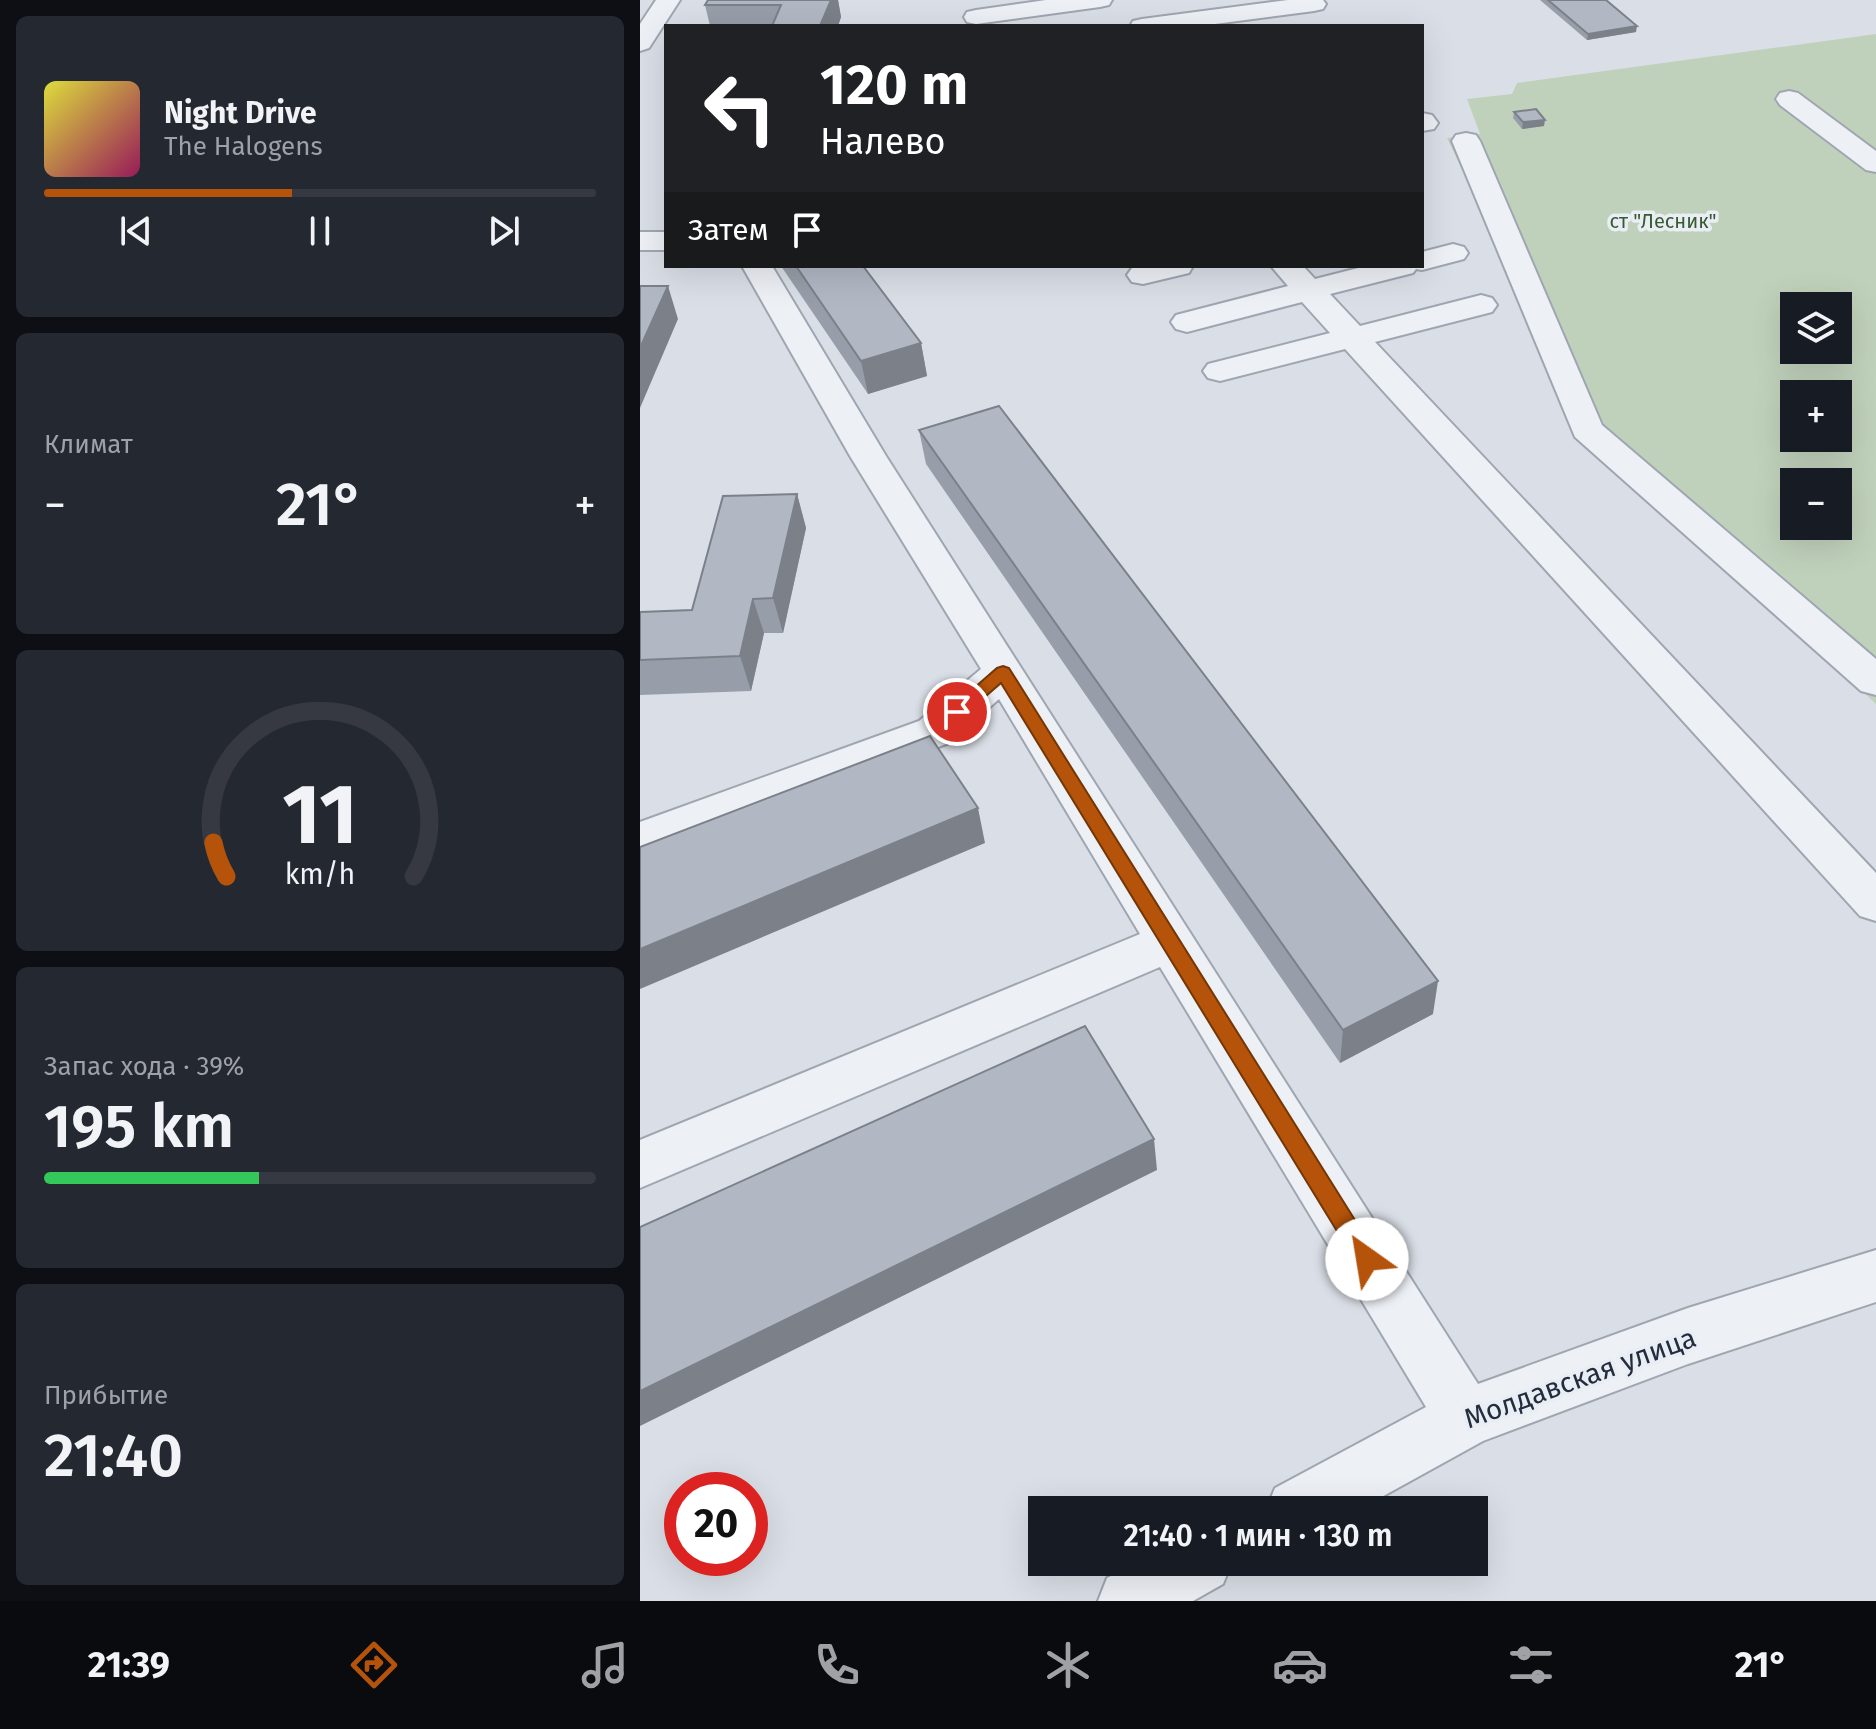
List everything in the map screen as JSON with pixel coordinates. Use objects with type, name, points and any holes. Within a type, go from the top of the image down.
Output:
[{"type":"street","points":[[640,43],[668,0]]},
{"type":"street","points":[[975,14],[1100,0]]},
{"type":"street","points":[[1156,24],[1312,2],[1329,24]]},
{"type":"street","points":[[1789,99],[1876,164]]},
{"type":"street","points":[[1466,141],[1587,430],[1876,681]]},
{"type":"street","points":[[640,241],[664,241]]},
{"type":"street","points":[[1424,260],[1453,253]]},
{"type":"street","points":[[758,268],[868,456],[1466,1418]]},
{"type":"street","points":[[1143,275],[1170,268]]},
{"type":"street","points":[[1187,322],[1298,278],[1385,268]]},
{"type":"street","points":[[1298,278],[1876,903]]},
{"type":"street","points":[[1220,371],[1481,305]]},
{"type":"street","points":[[640,840],[934,732],[1003,672]]},
{"type":"street","points":[[640,1164],[1170,942]]},
{"type":"street","name":"Молдавская улица","points":[[1323,1496],[1466,1418],[1688,1336],[1876,1276]]},
{"type":"street","points":[[1130,1601],[1176,1576]]},
{"type":"green space","name":"ст \"Лесник\"","points":[[1876,34],[1876,704],[1587,430],[1447,138],[1480,134],[1467,99],[1512,94],[1517,83]]},
{"type":"building","points":[[708,0],[831,0],[821,24],[773,24],[781,5],[705,5]]},
{"type":"building","points":[[1548,0],[1606,0],[1637,26],[1588,34]]},
{"type":"building","points":[[1536,109],[1545,120],[1523,122],[1514,112]]},
{"type":"building","points":[[797,268],[865,268],[921,343],[861,361]]},
{"type":"building","points":[[640,286],[668,286],[640,348]]},
{"type":"building","points":[[999,406],[1438,981],[1343,1030],[919,430]]},
{"type":"building","points":[[797,494],[773,598],[753,599],[740,656],[640,660],[640,612],[692,610],[723,496]]},
{"type":"building","points":[[930,736],[978,808],[640,949],[640,847]]},
{"type":"building","points":[[1085,1026],[1154,1139],[640,1391],[640,1227]]},
{"type":"route","points":[[957,712],[1003,672],[1367,1259]]}]
